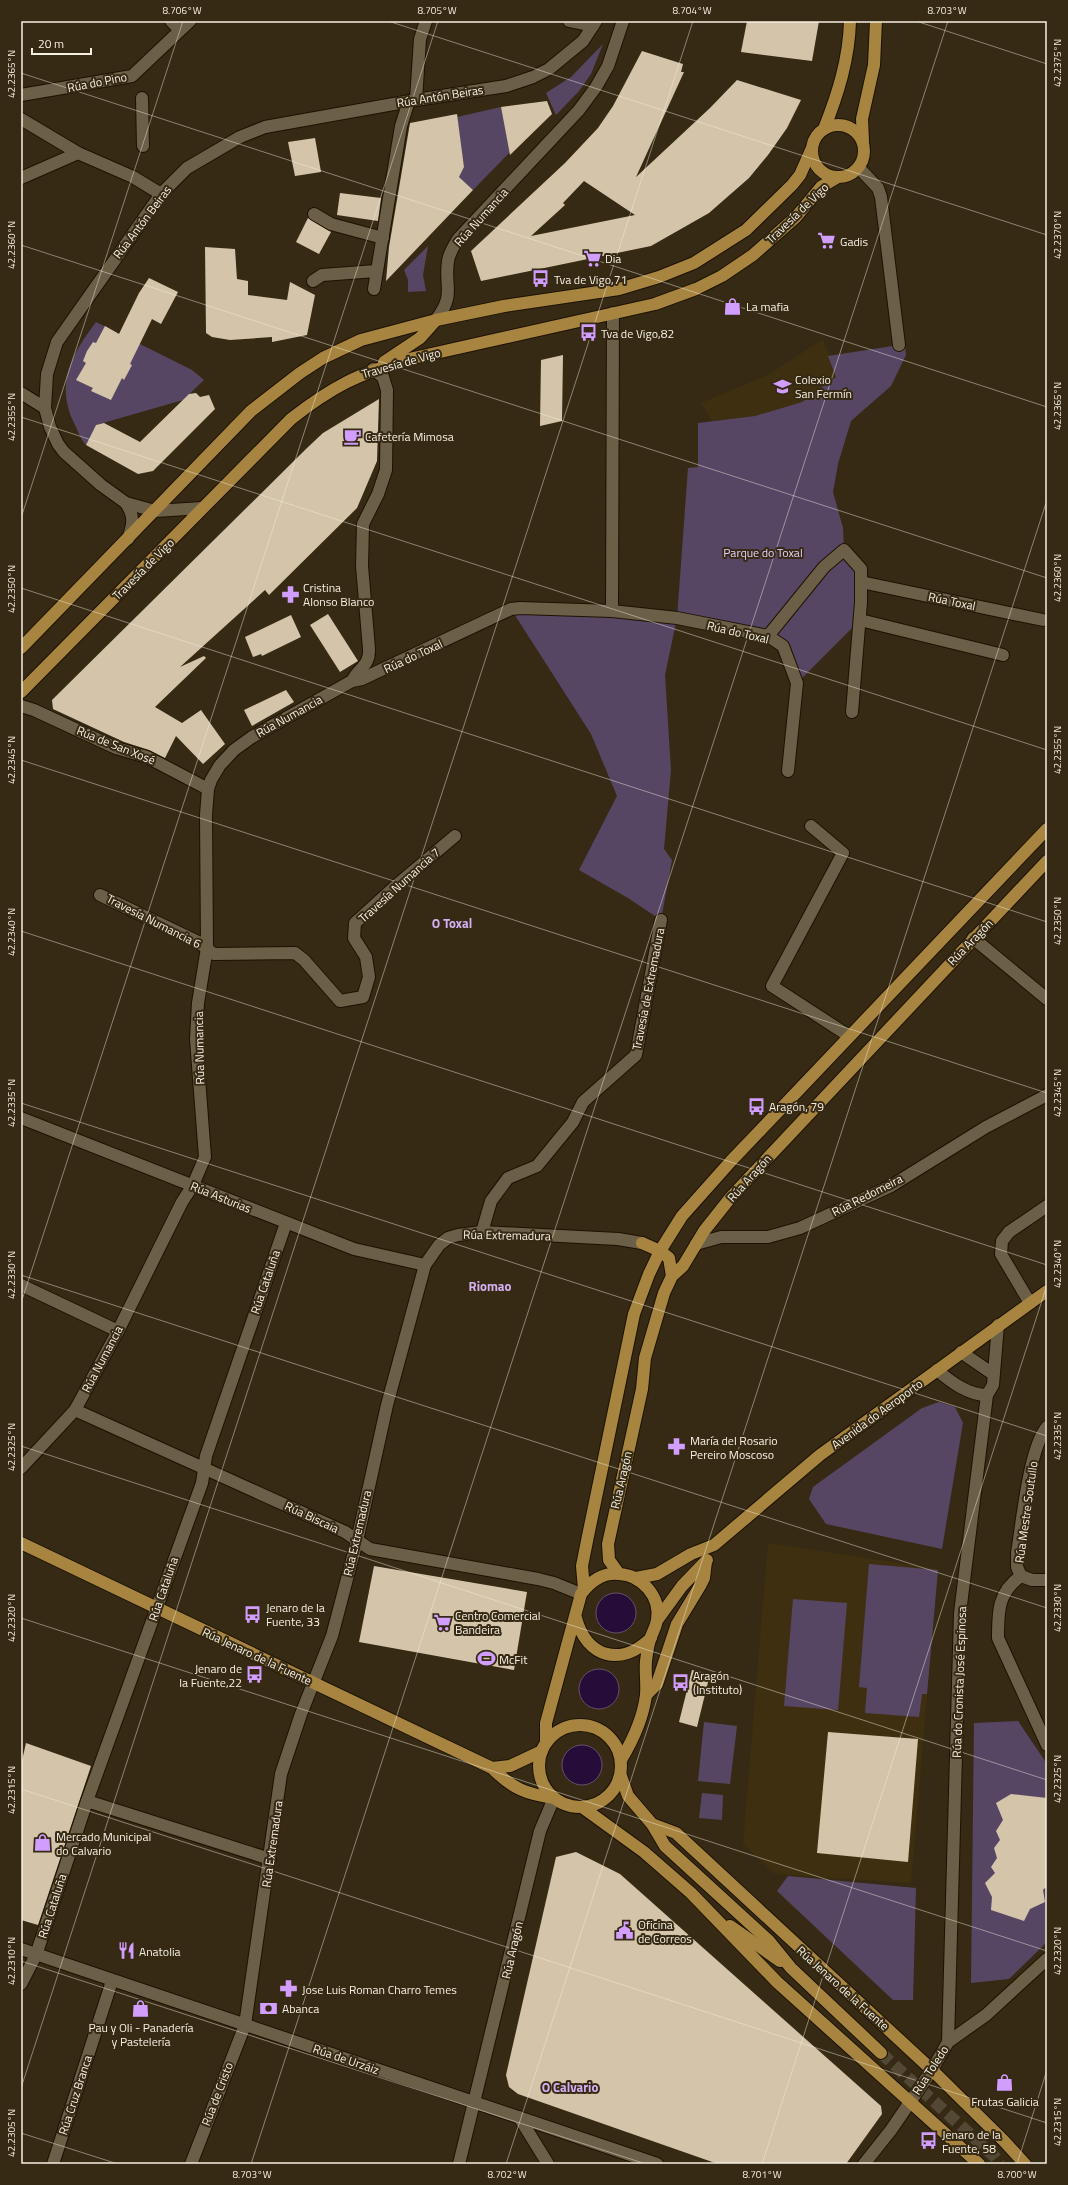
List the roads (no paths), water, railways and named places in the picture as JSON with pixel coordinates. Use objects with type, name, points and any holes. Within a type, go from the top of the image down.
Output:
[{"type":"main road","points":[[824,129],[838,125],[846,126],[859,134],[865,150],[863,160],[859,168],[848,176],[836,178],[820,171],[815,164],[812,148],[814,139],[824,129],[837,96],[846,65],[850,21]]},
{"type":"main road","points":[[862,141],[862,119],[874,65],[876,21]]},
{"type":"main road","name":"Travesía de Vigo","points":[[21,648],[128,540],[251,411],[300,373],[323,358],[361,340],[436,320],[504,306],[619,288],[659,277],[694,263],[746,230],[792,185],[800,175],[812,148]]},
{"type":"main road","name":"Travesía de Vigo","points":[[21,692],[291,419],[337,386],[373,369],[409,359],[655,304],[696,289],[722,276],[778,234],[805,208],[821,187],[836,178]]},
{"type":"main road","name":"Rúa Numancia","points":[[373,369],[420,338],[436,320]]},
{"type":"main road","name":"Rúa Aragón","points":[[651,1638],[640,1648],[628,1654],[613,1656],[600,1652],[588,1644],[580,1632],[576,1618],[576,1606],[583,1592],[582,1566],[621,1370],[634,1314],[660,1251],[678,1222],[696,1199],[1047,829]]},
{"type":"main road","name":"Rúa Aragón","points":[[619,1574],[609,1560],[608,1544],[610,1532],[642,1389],[645,1358],[664,1293],[672,1276],[683,1266],[696,1244],[730,1197],[973,938],[1047,862]]},
{"type":"main road","points":[[642,1243],[660,1251],[669,1258],[672,1276]]},
{"type":"main road","name":"Avenida do Aeroporto","points":[[636,1578],[657,1574],[692,1554],[714,1545],[820,1455],[1047,1291]]},
{"type":"main road","name":"Rúa Jenaro de la Fuente","points":[[21,1543],[492,1768],[513,1787],[524,1792],[554,1798]]},
{"type":"main road","name":"Avenida do Aeroporto","points":[[658,1619],[682,1586],[706,1562],[714,1545]]},
{"type":"main road","points":[[646,1695],[657,1684],[677,1624],[700,1586],[706,1562]]},
{"type":"main road","points":[[583,1592],[601,1577],[610,1574],[619,1574],[636,1578],[646,1585],[653,1595],[657,1607],[658,1619],[651,1638],[646,1663],[646,1695],[636,1734],[621,1760]]},
{"type":"main road","name":"Rúa Aragón","points":[[576,1618],[546,1723],[544,1747],[539,1771],[542,1782],[554,1798],[572,1807],[582,1807],[602,1801],[617,1786],[621,1776]]},
{"type":"main road","points":[[492,1768],[510,1766],[544,1747],[554,1734],[565,1728],[577,1725],[590,1726],[611,1738],[618,1749],[621,1760],[621,1776]]},
{"type":"main road","name":"Rúa Jenaro de la Fuente","points":[[621,1776],[628,1796],[652,1824],[665,1846],[769,1941],[791,1968]]},
{"type":"main road","name":"Rúa Jenaro de la Fuente","points":[[582,1807],[649,1856],[711,1913],[777,1982],[978,2164]]},
{"type":"main road","name":"Rúa Jenaro de la Fuente","points":[[652,1824],[676,1833],[932,2070],[1004,2140],[1026,2164]]},
{"type":"main road","name":"Rúa Jenaro de la Fuente","points":[[711,1913],[791,1968]]},
{"type":"main road","points":[[791,1968],[881,2053]]},
{"type":"street","points":[[171,21],[180,30]]},
{"type":"street","name":"Rúa do Pino","points":[[21,95],[132,76],[190,21]]},
{"type":"street","points":[[374,288],[401,126],[412,100],[420,39],[426,21]]},
{"type":"street","points":[[569,21],[594,23]]},
{"type":"street","name":"Rúa Numancia","points":[[436,320],[443,311],[448,298],[448,262],[455,244],[579,110],[596,87],[608,66],[622,21]]},
{"type":"street","name":"Rúa Antón Beiras","points":[[202,508],[155,510],[126,503],[101,485],[64,452],[53,432],[45,408],[47,374],[57,342],[161,194],[187,168],[240,136],[272,126],[412,100],[506,86],[533,77],[549,69],[583,42],[594,23]]},
{"type":"street","points":[[142,98],[143,146]]},
{"type":"street","points":[[21,119],[78,153],[133,177],[161,194]]},
{"type":"street","points":[[21,178],[78,153]]},
{"type":"street","points":[[859,168],[878,188],[881,197],[898,345]]},
{"type":"street","points":[[314,214],[331,224],[383,238]]},
{"type":"street","points":[[313,281],[322,275],[376,272]]},
{"type":"street","points":[[612,313],[612,611]]},
{"type":"street","name":"Rúa Numancia","points":[[21,1468],[75,1410],[118,1331],[182,1202],[193,1185],[205,1157],[196,1039],[198,1003],[208,948],[206,815],[208,789],[220,765],[234,750],[252,737],[352,681],[355,675],[368,662],[370,655],[362,566],[363,524],[378,494],[386,470],[387,390],[383,378],[373,369]]},
{"type":"street","points":[[21,393],[45,408]]},
{"type":"street","points":[[126,503],[132,513],[133,520],[128,540]]},
{"type":"street","points":[[768,636],[824,567],[844,550],[861,569],[860,620],[852,712]]},
{"type":"street","name":"Rúa Toxal","points":[[861,582],[1043,620]]},
{"type":"street","name":"Rúa do Toxal","points":[[352,681],[362,679],[512,609],[520,608],[612,611],[677,618],[768,636],[784,646],[796,683],[788,771]]},
{"type":"street","points":[[860,620],[1003,655]]},
{"type":"street","name":"Rúa de San Xosé","points":[[21,706],[34,710],[116,748],[148,757],[208,789]]},
{"type":"street","points":[[811,826],[843,853],[772,986],[849,1036]]},
{"type":"street","name":"Travesía Numancia 7","points":[[208,948],[214,954],[295,953],[304,960],[340,1001],[363,997],[369,977],[366,956],[354,938],[356,923],[398,884],[455,836]]},
{"type":"street","name":"Travesía Numancia 6","points":[[100,895],[208,948]]},
{"type":"street","name":"Travesía de Extremadura","points":[[482,1232],[491,1201],[508,1178],[537,1166],[573,1122],[583,1102],[636,1055],[661,920]]},
{"type":"street","points":[[973,938],[1047,999]]},
{"type":"street","name":"Rúa Redomeira","points":[[696,1244],[721,1237],[768,1237],[800,1228],[891,1186],[986,1127],[1047,1095]]},
{"type":"street","name":"Rúa Asturias","points":[[21,1118],[354,1249],[425,1265]]},
{"type":"street","points":[[1030,1303],[1001,1254],[1002,1241],[1009,1232],[1047,1206]]},
{"type":"street","name":"Rúa Cataluña","points":[[36,1955],[87,1800],[157,1609],[168,1573],[202,1483],[203,1468],[286,1223]]},
{"type":"street","name":"Rúa Extremadura","points":[[245,2025],[281,1774],[301,1714],[330,1645],[357,1541],[387,1404],[425,1265],[439,1245],[448,1238],[458,1234],[482,1232],[618,1239],[642,1243]]},
{"type":"street","points":[[21,1285],[118,1331]]},
{"type":"street","name":"Rúa do Cronista José Espinosa","points":[[948,2042],[960,1613],[987,1395],[993,1385],[998,1325]]},
{"type":"street","points":[[961,1352],[993,1374]]},
{"type":"street","points":[[936,1370],[952,1383],[973,1393],[987,1395]]},
{"type":"street","name":"Rúa Biscaia","points":[[75,1410],[345,1532],[370,1549],[554,1583],[583,1592]]},
{"type":"street","name":"Rúa Mestre Soutullo","points":[[1021,1576],[1017,1567],[1017,1553],[1032,1466],[1038,1441],[1047,1427]]},
{"type":"street","points":[[1047,1580],[1032,1580],[1021,1576],[1010,1584],[1002,1596],[998,1620],[998,1638],[1047,1745]]},
{"type":"street","name":"Rúa Aragón","points":[[459,2164],[540,1831],[554,1798]]},
{"type":"street","points":[[87,1800],[270,1859]]},
{"type":"street","name":"Rúa de Urzáiz","points":[[21,1950],[657,2164]]},
{"type":"street","points":[[21,1984],[36,1955]]},
{"type":"street","name":"Rúa Toledo","points":[[864,2164],[891,2130],[909,2101],[932,2070],[948,2042],[986,2016],[1047,1959]]},
{"type":"street","name":"Rúa Cruz Branca","points":[[53,2164],[112,1981]]},
{"type":"street","name":"Rúa de Cristo","points":[[190,2164],[245,2025]]},
{"type":"street","points":[[519,2117],[548,2164]]},
{"type":"tunnel","points":[[881,2053],[994,2156],[1000,2164]]},
{"type":"place","name":"Gadis","points":[[827,241]]},
{"type":"place","name":"Dia","points":[[592,258]]},
{"type":"place","name":"Tva de Vigo,71","points":[[541,279]]},
{"type":"place","name":"La mafia","points":[[733,306]]},
{"type":"place","name":"Tva de Vigo,82","points":[[588,333]]},
{"type":"place","name":"Colexio San Fermín","points":[[782,386]]},
{"type":"place","name":"Cafetería Mimosa","points":[[352,436]]},
{"type":"place","name":"Cristina Alonso Blanco","points":[[290,594]]},
{"type":"place","name":"Aragón, 79","points":[[756,1106]]},
{"type":"place","name":"María del Rosario Pereiro Moscoso","points":[[677,1447]]},
{"type":"place","name":"Jenaro de la Fuente, 33","points":[[253,1614]]},
{"type":"place","name":"Centro Comercial Bandeira","points":[[442,1622]]},
{"type":"place","name":"McFit","points":[[486,1659]]},
{"type":"place","name":"Jenaro de la Fuente,22","points":[[255,1675]]},
{"type":"place","name":"Aragón (Instituto)","points":[[680,1682]]},
{"type":"place","name":"Mercado Municipal do Calvario","points":[[43,1843]]},
{"type":"place","name":"Oficina de Correos","points":[[625,1931]]},
{"type":"place","name":"Anatolia","points":[[126,1951]]},
{"type":"place","name":"Jose Luis Roman Charro Temes","points":[[289,1989]]},
{"type":"place","name":"Pau y Oli - Panadería y Pastelería","points":[[141,2008]]},
{"type":"place","name":"Abanca","points":[[269,2008]]},
{"type":"place","name":"Frutas Galicia","points":[[1005,2082]]},
{"type":"place","name":"Jenaro de la Fuente, 58","points":[[929,2141]]},
{"type":"district","name":"O Toxal","points":[[452,923]]},
{"type":"district","name":"Riomao","points":[[490,1286]]},
{"type":"district","name":"O Calvario","points":[[570,2087]]},
{"type":"park label","name":"Parque do Toxal","points":[[763,552]]}]
